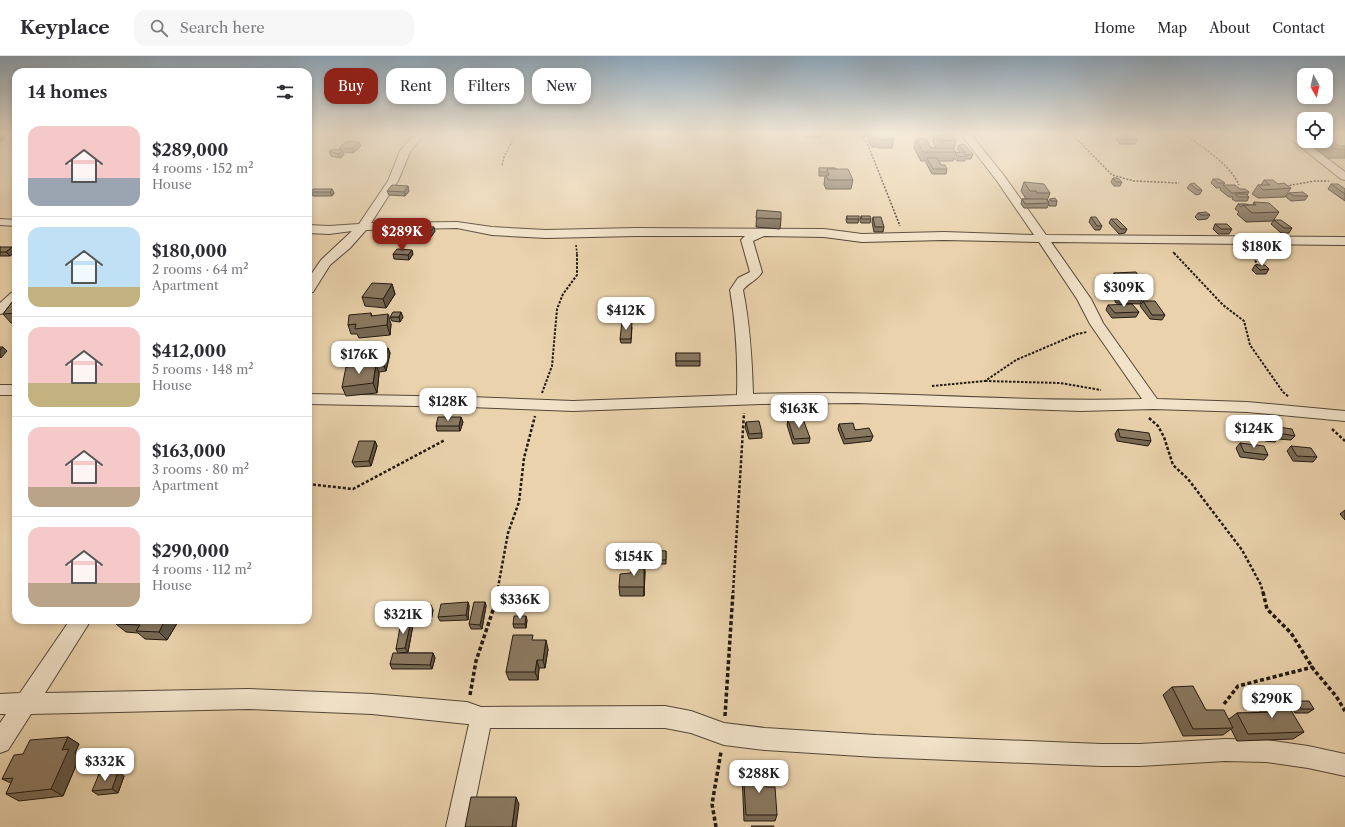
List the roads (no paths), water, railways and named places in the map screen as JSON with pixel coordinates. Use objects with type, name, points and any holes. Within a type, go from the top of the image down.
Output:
[{"type":"street","points":[[312,283],[326,263],[346,245],[363,226],[393,181],[398,169]]},
{"type":"street","points":[[992,169],[1084,299],[1146,404]]},
{"type":"street","points":[[1335,169],[1345,177]]},
{"type":"street","points":[[0,222],[12,223]]},
{"type":"street","points":[[312,229],[334,230],[363,226],[457,225],[492,231],[546,234],[824,233],[862,238],[903,236],[1345,241]]},
{"type":"street","points":[[745,399],[745,357],[741,314],[736,290],[743,281],[756,272],[747,240],[761,233]]},
{"type":"street","points":[[0,310],[12,300]]},
{"type":"street","points":[[0,390],[12,390]]},
{"type":"street","points":[[312,399],[356,402],[469,402],[537,406],[581,406],[745,399],[857,398],[1081,406],[1146,404],[1247,407],[1345,416]]},
{"type":"street","points":[[0,742],[78,624]]},
{"type":"street","points":[[0,704],[248,699],[372,704],[474,716],[665,717],[691,722],[724,734],[765,739],[876,746],[1101,755],[1140,755],[1226,750],[1266,751],[1308,757],[1345,765]]},
{"type":"street","points":[[458,827],[474,716]]}]
